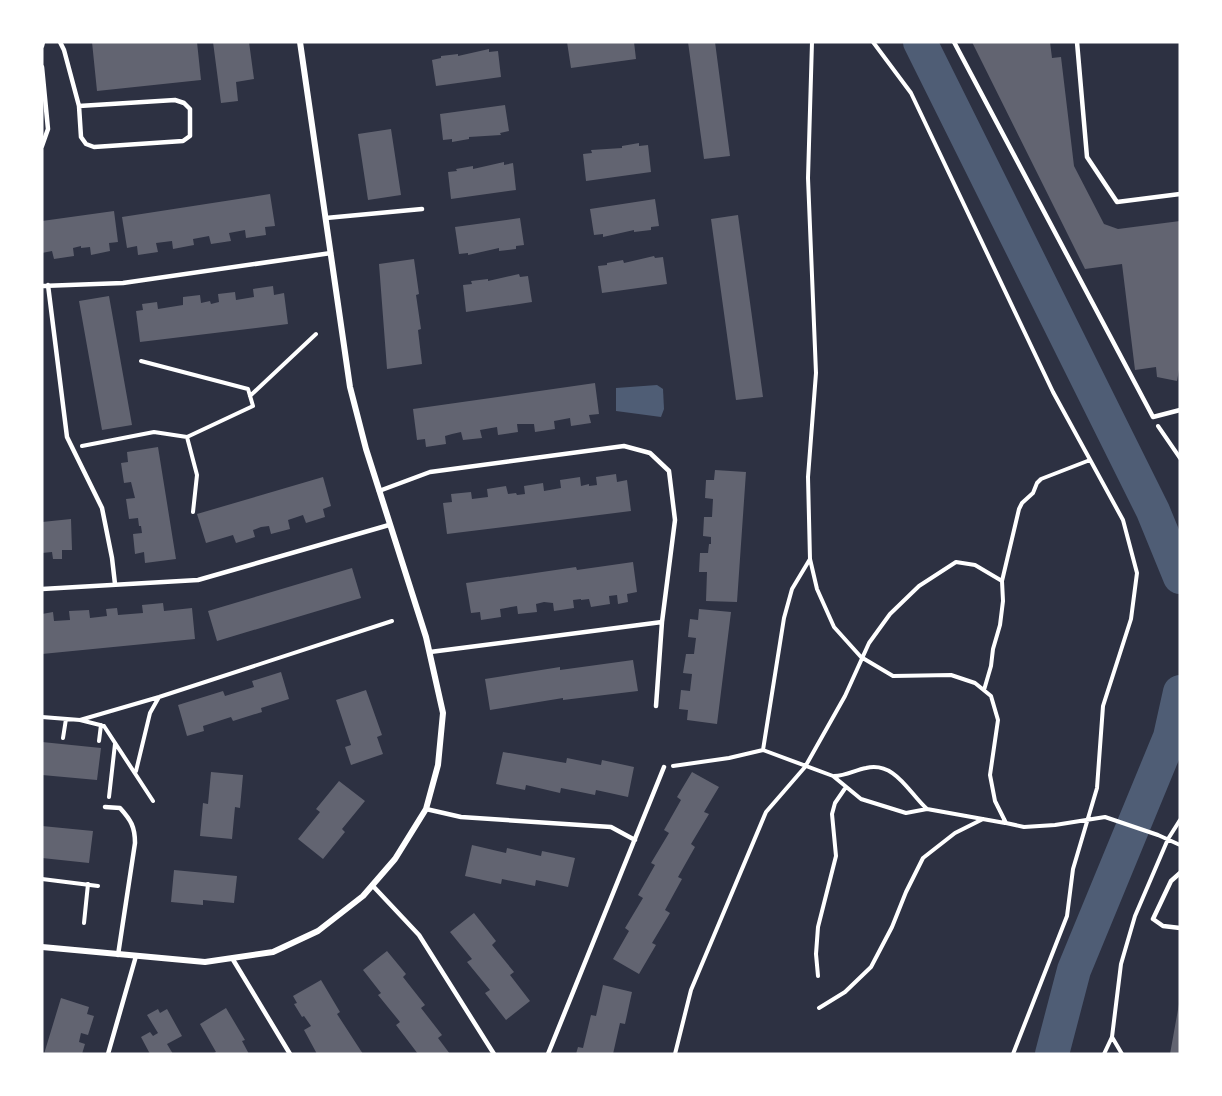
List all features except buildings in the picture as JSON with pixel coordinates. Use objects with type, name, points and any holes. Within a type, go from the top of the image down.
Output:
[{"type":"street","points":[[42,947],[206,962],[273,952],[318,931],[363,896],[395,859],[426,809],[438,765],[443,713],[430,652],[389,525],[350,387],[300,42]]},
{"type":"lane","points":[[60,42],[79,106],[81,137],[86,144],[94,147],[183,141],[190,136],[190,109],[184,103],[175,100],[79,106]]},
{"type":"lane","points":[[954,42],[1153,417],[1180,410]]},
{"type":"lane","points":[[1077,42],[1087,157],[1117,202],[1180,194]]},
{"type":"lane","points":[[42,67],[48,129],[42,146]]},
{"type":"lane","points":[[326,218],[422,209]]},
{"type":"lane","points":[[42,286],[123,283],[331,253]]},
{"type":"lane","points":[[48,285],[66,437],[102,508],[115,584]]},
{"type":"lane","points":[[379,491],[430,472],[624,446],[650,453],[669,471],[675,520],[662,622],[656,706]]},
{"type":"lane","points":[[42,589],[198,580],[389,525]]},
{"type":"lane","points":[[430,652],[662,622]]},
{"type":"lane","points":[[548,1054],[664,767]]},
{"type":"lane","points":[[105,807],[120,808],[131,820],[135,830],[118,955]]},
{"type":"lane","points":[[426,809],[461,817],[611,827],[635,840]]},
{"type":"lane","points":[[1180,873],[1171,880],[1153,919],[1163,926],[1180,928]]},
{"type":"lane","points":[[372,885],[419,935],[494,1054]]},
{"type":"lane","points":[[108,1054],[136,956]]},
{"type":"lane","points":[[232,958],[290,1054]]},
{"type":"path","points":[[812,42],[808,178],[816,373],[808,477],[810,559],[817,589],[834,627],[861,657],[893,676],[951,675],[975,683],[991,696],[998,720],[990,775],[995,801],[1006,823]]},
{"type":"path","points":[[873,42],[911,93],[1053,392],[1123,520],[1137,573],[1131,619],[1104,706],[1097,788],[1073,869],[1067,916],[1013,1054]]},
{"type":"path","points":[[250,396],[316,334]]},
{"type":"path","points":[[72,448],[154,432],[187,437],[253,406],[248,389],[141,362]]},
{"type":"path","points":[[1153,417],[1180,458]]},
{"type":"path","points":[[187,437],[197,475],[193,512]]},
{"type":"path","points":[[984,690],[992,666],[993,649],[1000,624],[1003,601],[1002,581],[1022,503],[1033,493],[1041,479],[1090,460]]},
{"type":"path","points":[[763,750],[784,618],[792,589],[810,559]]},
{"type":"path","points":[[675,1054],[691,990],[766,812],[805,767],[845,696],[861,657],[890,614],[906,597],[939,572],[957,562],[975,565],[1002,581]]},
{"type":"path","points":[[80,720],[159,697],[392,621]]},
{"type":"path","points":[[135,772],[150,713],[159,697]]},
{"type":"path","points":[[42,717],[80,720],[104,726],[153,801]]},
{"type":"path","points":[[63,738],[66,719]]},
{"type":"path","points":[[99,741],[101,725]]},
{"type":"path","points":[[109,797],[116,743]]},
{"type":"path","points":[[664,767],[729,758],[763,750],[833,776],[842,776],[874,767],[900,777],[927,809]]},
{"type":"path","points":[[833,776],[861,799],[906,813],[927,809],[1024,827],[1055,825],[1105,817],[1180,845]]},
{"type":"path","points":[[818,976],[816,954],[818,927],[836,856],[832,814],[835,803],[846,787]]},
{"type":"path","points":[[819,1008],[845,992],[871,967],[923,858],[955,833],[984,819]]},
{"type":"path","points":[[1104,1054],[1112,1037],[1121,964],[1135,916],[1168,839],[1180,820]]},
{"type":"path","points":[[42,879],[99,886]]},
{"type":"path","points":[[84,923],[88,884]]},
{"type":"path","points":[[1112,1037],[1122,1054]]},
{"type":"water","points":[[657,385],[663,389],[664,409],[661,417],[616,411],[616,388]]},
{"type":"waterway","points":[[920,42],[1153,511],[1180,577]]},
{"type":"waterway","points":[[1052,1054],[1074,970],[1170,737],[1180,692]]}]
